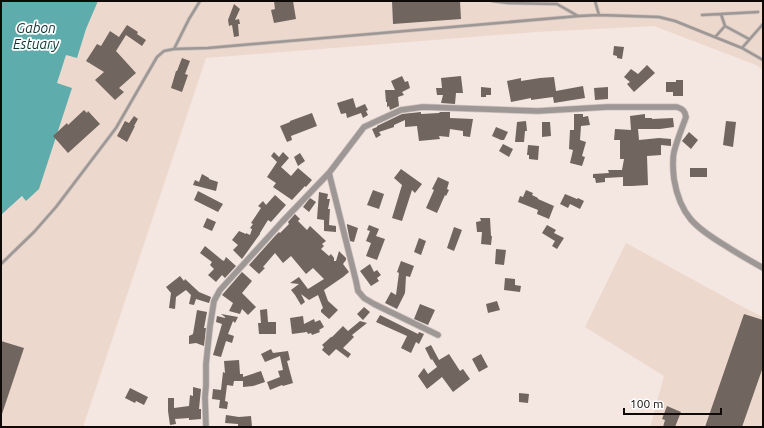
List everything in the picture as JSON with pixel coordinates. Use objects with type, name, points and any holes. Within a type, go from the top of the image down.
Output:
[{"type":"street","points":[[206,427],[206,364],[214,301],[220,290],[329,173],[364,127],[401,110],[423,107],[538,111],[607,107],[677,107],[683,109],[686,112],[686,117],[674,152],[672,164],[676,192],[681,205],[689,218],[706,234],[763,268]]},
{"type":"street","points":[[329,173],[360,295],[374,304],[438,335]]},
{"type":"lane","points":[[174,49],[200,1]]},
{"type":"lane","points":[[492,1],[508,3],[556,4],[579,16]]},
{"type":"lane","points":[[595,1],[599,15]]},
{"type":"lane","points":[[702,15],[758,12]]},
{"type":"lane","points":[[721,14],[725,26],[749,39]]},
{"type":"lane","points":[[1,264],[34,232],[56,207],[112,134],[157,57],[164,51],[599,15],[659,17],[675,21],[716,36],[763,60]]},
{"type":"lane","points":[[742,48],[763,24]]},
{"type":"lane","points":[[716,36],[725,26]]},
{"type":"shaded area","points":[[98,1],[763,1],[763,70],[756,65],[654,26],[536,32],[206,58],[83,427],[1,427],[1,215],[23,196],[26,200],[71,88],[57,83],[66,55],[77,58],[86,29]]},
{"type":"shaded area","points":[[626,243],[763,317],[763,427],[650,427],[664,376],[585,327]]},
{"type":"water","name":"Gabon Estuary","points":[[1,1],[98,1],[86,29],[77,58],[66,55],[57,83],[72,88],[39,189],[26,201],[22,196],[1,215]]},
{"type":"building","points":[[274,1],[293,1],[296,19],[274,23],[271,10],[275,9]]},
{"type":"building","points":[[392,1],[460,1],[461,19],[393,24]]},
{"type":"building","points":[[234,4],[240,9],[235,20],[239,19],[240,24],[238,24],[239,36],[234,37],[232,25],[229,26],[228,20]]},
{"type":"building","points":[[127,25],[138,32],[137,34],[146,40],[142,46],[126,35],[116,51],[136,73],[119,88],[124,92],[115,100],[95,80],[104,72],[86,61],[97,44],[101,46],[110,31],[119,37]]},
{"type":"building","points":[[614,46],[624,47],[622,59],[613,55]]},
{"type":"building","points":[[182,58],[190,61],[185,74],[188,75],[182,92],[171,88]]},
{"type":"building","points":[[647,65],[655,73],[634,92],[627,84],[630,82],[624,77],[631,69],[638,74]]},
{"type":"building","points":[[402,76],[405,82],[408,81],[410,88],[402,92],[404,95],[398,97],[399,106],[390,110],[389,106],[387,107],[385,90],[395,90],[391,81]]},
{"type":"building","points":[[461,76],[463,93],[456,93],[455,104],[441,103],[443,95],[437,95],[436,88],[442,88],[441,78]]},
{"type":"building","points":[[554,77],[556,91],[583,86],[585,98],[554,103],[553,97],[531,100],[531,98],[511,102],[507,81],[521,78],[521,81]]},
{"type":"building","points":[[676,80],[683,80],[683,96],[673,96],[673,92],[666,92],[666,82],[676,82]]},
{"type":"building","points":[[481,87],[491,88],[491,95],[481,97]]},
{"type":"building","points":[[608,87],[608,99],[595,100],[594,88]]},
{"type":"building","points":[[353,98],[356,108],[365,104],[368,110],[366,111],[368,115],[363,118],[361,113],[347,118],[346,113],[341,114],[337,103]]},
{"type":"building","points":[[84,110],[87,113],[88,111],[100,124],[68,153],[53,136],[67,123],[68,125]]},
{"type":"building","points":[[421,112],[421,114],[450,112],[450,118],[473,119],[470,137],[463,136],[463,131],[450,129],[449,137],[439,136],[440,139],[419,141],[417,126],[405,127],[405,120],[394,125],[394,127],[379,132],[381,135],[376,138],[372,129],[377,126],[402,114]]},
{"type":"building","points":[[312,113],[317,126],[291,136],[292,140],[287,142],[280,126]]},
{"type":"building","points":[[574,114],[583,114],[583,117],[588,116],[590,125],[581,126],[580,140],[586,142],[582,156],[585,157],[582,166],[570,163],[573,150],[569,149],[570,130],[574,130]]},
{"type":"building","points":[[645,114],[645,118],[652,119],[673,118],[674,127],[660,129],[638,129],[639,140],[659,138],[671,139],[671,146],[661,145],[661,155],[647,156],[648,185],[623,186],[623,177],[605,178],[605,182],[596,183],[595,178],[593,178],[593,174],[609,173],[608,170],[622,170],[624,159],[620,159],[620,140],[614,140],[615,129],[631,130],[630,116]]},
{"type":"building","points":[[134,116],[138,119],[127,142],[117,136],[125,121],[129,123]]},
{"type":"building","points":[[526,121],[527,131],[525,131],[524,142],[515,142],[517,122]]},
{"type":"building","points":[[726,121],[736,122],[733,147],[723,145]]},
{"type":"building","points":[[542,122],[550,122],[551,136],[542,137]]},
{"type":"building","points":[[496,127],[508,132],[504,140],[492,136]]},
{"type":"building","points":[[689,132],[698,140],[691,149],[682,141]]},
{"type":"building","points":[[503,144],[513,149],[509,157],[499,151]]},
{"type":"building","points":[[528,145],[539,146],[538,160],[529,159],[529,155],[527,155]]},
{"type":"building","points":[[274,152],[279,157],[283,152],[289,158],[281,167],[291,176],[298,168],[312,180],[292,200],[273,187],[276,183],[267,177],[277,162],[271,156]]},
{"type":"building","points":[[300,153],[305,161],[298,166],[294,157]]},
{"type":"building","points":[[690,168],[707,168],[707,177],[690,177]]},
{"type":"building","points":[[401,169],[422,184],[415,193],[412,190],[402,221],[392,218],[402,185],[394,178]]},
{"type":"building","points":[[202,174],[209,179],[218,182],[216,191],[193,185],[195,180],[199,182]]},
{"type":"building","points":[[438,177],[449,182],[447,189],[449,190],[446,196],[445,195],[437,213],[426,208],[434,190],[432,189]]},
{"type":"building","points":[[373,190],[384,194],[379,209],[367,205]]},
{"type":"building","points":[[526,190],[533,193],[532,195],[538,199],[554,206],[549,219],[537,214],[538,210],[518,202],[520,196],[523,197]]},
{"type":"building","points":[[198,191],[223,204],[218,212],[194,200]]},
{"type":"building","points":[[319,192],[328,194],[327,199],[330,199],[328,209],[330,209],[329,225],[336,226],[336,232],[324,231],[324,220],[317,219]]},
{"type":"building","points":[[565,194],[584,201],[580,209],[570,204],[568,208],[560,204]]},
{"type":"building","points":[[275,195],[286,205],[271,222],[268,220],[242,259],[233,250],[238,245],[232,240],[239,231],[250,235],[252,229],[250,228],[253,224],[251,223],[261,208],[258,206],[263,201],[266,205]]},
{"type":"building","points":[[310,198],[316,202],[309,212],[303,207]]},
{"type":"building","points":[[295,214],[300,219],[298,221],[307,230],[310,226],[326,241],[322,244],[324,246],[321,249],[329,256],[331,254],[334,261],[336,261],[339,251],[346,258],[343,264],[349,272],[324,290],[328,301],[338,310],[329,319],[321,312],[323,308],[318,295],[309,300],[301,294],[305,302],[301,305],[291,290],[299,284],[290,283],[299,277],[308,289],[324,279],[313,268],[306,274],[291,256],[283,263],[275,253],[259,274],[249,265],[275,236],[289,224],[288,222]]},
{"type":"building","points":[[207,218],[216,222],[212,231],[203,227]]},
{"type":"building","points":[[480,218],[490,218],[492,236],[491,245],[481,244],[482,232],[477,232],[476,222],[481,221]]},
{"type":"building","points":[[347,224],[358,228],[354,242],[350,241]]},
{"type":"building","points":[[369,225],[379,229],[376,236],[385,239],[377,260],[366,256],[371,243],[366,241],[370,231],[367,230]]},
{"type":"building","points":[[547,225],[556,230],[554,233],[564,238],[557,249],[552,246],[555,241],[542,233]]},
{"type":"building","points":[[454,227],[462,230],[454,251],[447,248]]},
{"type":"building","points":[[419,238],[426,241],[421,255],[414,252]]},
{"type":"building","points":[[205,246],[222,260],[224,261],[226,257],[236,266],[225,278],[222,275],[216,282],[208,275],[214,269],[210,265],[212,262],[200,253]]},
{"type":"building","points":[[496,249],[506,250],[504,265],[495,264]]},
{"type":"building","points":[[401,261],[414,266],[410,277],[406,276],[405,293],[397,309],[385,303],[391,292],[396,295],[399,273],[397,272]]},
{"type":"building","points":[[370,264],[374,272],[377,270],[381,275],[377,278],[379,281],[371,286],[360,271]]},
{"type":"building","points":[[242,272],[252,281],[242,293],[256,307],[248,315],[242,309],[240,314],[229,311],[233,303],[222,295]]},
{"type":"building","points":[[180,276],[184,281],[185,279],[199,292],[211,297],[209,303],[196,299],[194,305],[189,304],[191,295],[186,290],[176,297],[175,309],[169,308],[171,293],[166,287]]},
{"type":"building","points":[[505,278],[515,279],[515,285],[521,286],[520,292],[504,290]]},
{"type":"building","points":[[497,301],[500,310],[488,313],[486,304]]},
{"type":"building","points":[[420,304],[435,310],[428,325],[414,319]]},
{"type":"building","points":[[364,307],[370,312],[363,320],[357,314]]},
{"type":"building","points":[[267,309],[268,322],[276,322],[276,334],[259,334],[258,323],[261,323],[260,310]]},
{"type":"building","points":[[197,310],[207,312],[204,328],[206,328],[204,346],[196,343],[189,344],[189,336],[193,334]]},
{"type":"building","points":[[221,314],[238,317],[235,323],[233,321],[228,334],[234,336],[232,343],[226,341],[221,357],[213,355],[222,324],[216,322],[217,316],[225,318]]},
{"type":"building","points":[[744,314],[763,320],[763,367],[742,427],[705,427]]},
{"type":"building","points":[[380,315],[418,334],[419,332],[424,334],[419,344],[416,342],[411,353],[401,348],[407,336],[376,322]]},
{"type":"building","points":[[303,316],[304,324],[314,319],[315,322],[320,320],[324,327],[319,330],[320,332],[312,335],[311,333],[308,334],[307,332],[292,334],[290,318]]},
{"type":"building","points":[[360,321],[367,323],[352,335],[354,337],[343,348],[351,354],[348,358],[336,349],[329,356],[322,350],[324,347],[322,345],[343,326],[348,331]]},
{"type":"building","points":[[1,341],[24,348],[2,414],[1,414]]},
{"type":"building","points":[[431,345],[439,360],[449,354],[460,371],[463,369],[470,379],[453,392],[442,377],[427,389],[418,376],[424,368],[428,374],[437,367],[432,359],[431,360],[425,348]]},
{"type":"building","points":[[271,349],[273,353],[288,351],[290,360],[287,361],[293,383],[282,385],[270,390],[267,382],[280,377],[278,371],[283,370],[280,356],[265,362],[261,354]]},
{"type":"building","points":[[481,354],[488,367],[479,372],[472,359]]},
{"type":"building","points":[[239,360],[240,374],[243,374],[243,377],[261,371],[265,382],[253,386],[243,387],[243,381],[234,381],[233,386],[227,385],[225,401],[228,402],[227,409],[219,408],[220,400],[212,399],[213,389],[221,390],[223,372],[225,373],[224,361]]},
{"type":"building","points":[[193,387],[201,389],[199,409],[201,409],[201,419],[175,419],[176,424],[170,425],[168,398],[174,398],[174,408],[189,406],[190,395],[193,396]]},
{"type":"building","points":[[130,388],[148,397],[144,405],[136,401],[135,403],[125,398]]},
{"type":"building","points":[[519,393],[529,394],[528,403],[519,402]]},
{"type":"building","points":[[667,406],[681,412],[675,427],[663,427],[665,420],[662,419]]},
{"type":"building","points":[[226,415],[239,417],[251,416],[252,427],[238,427],[238,424],[225,423]]}]
